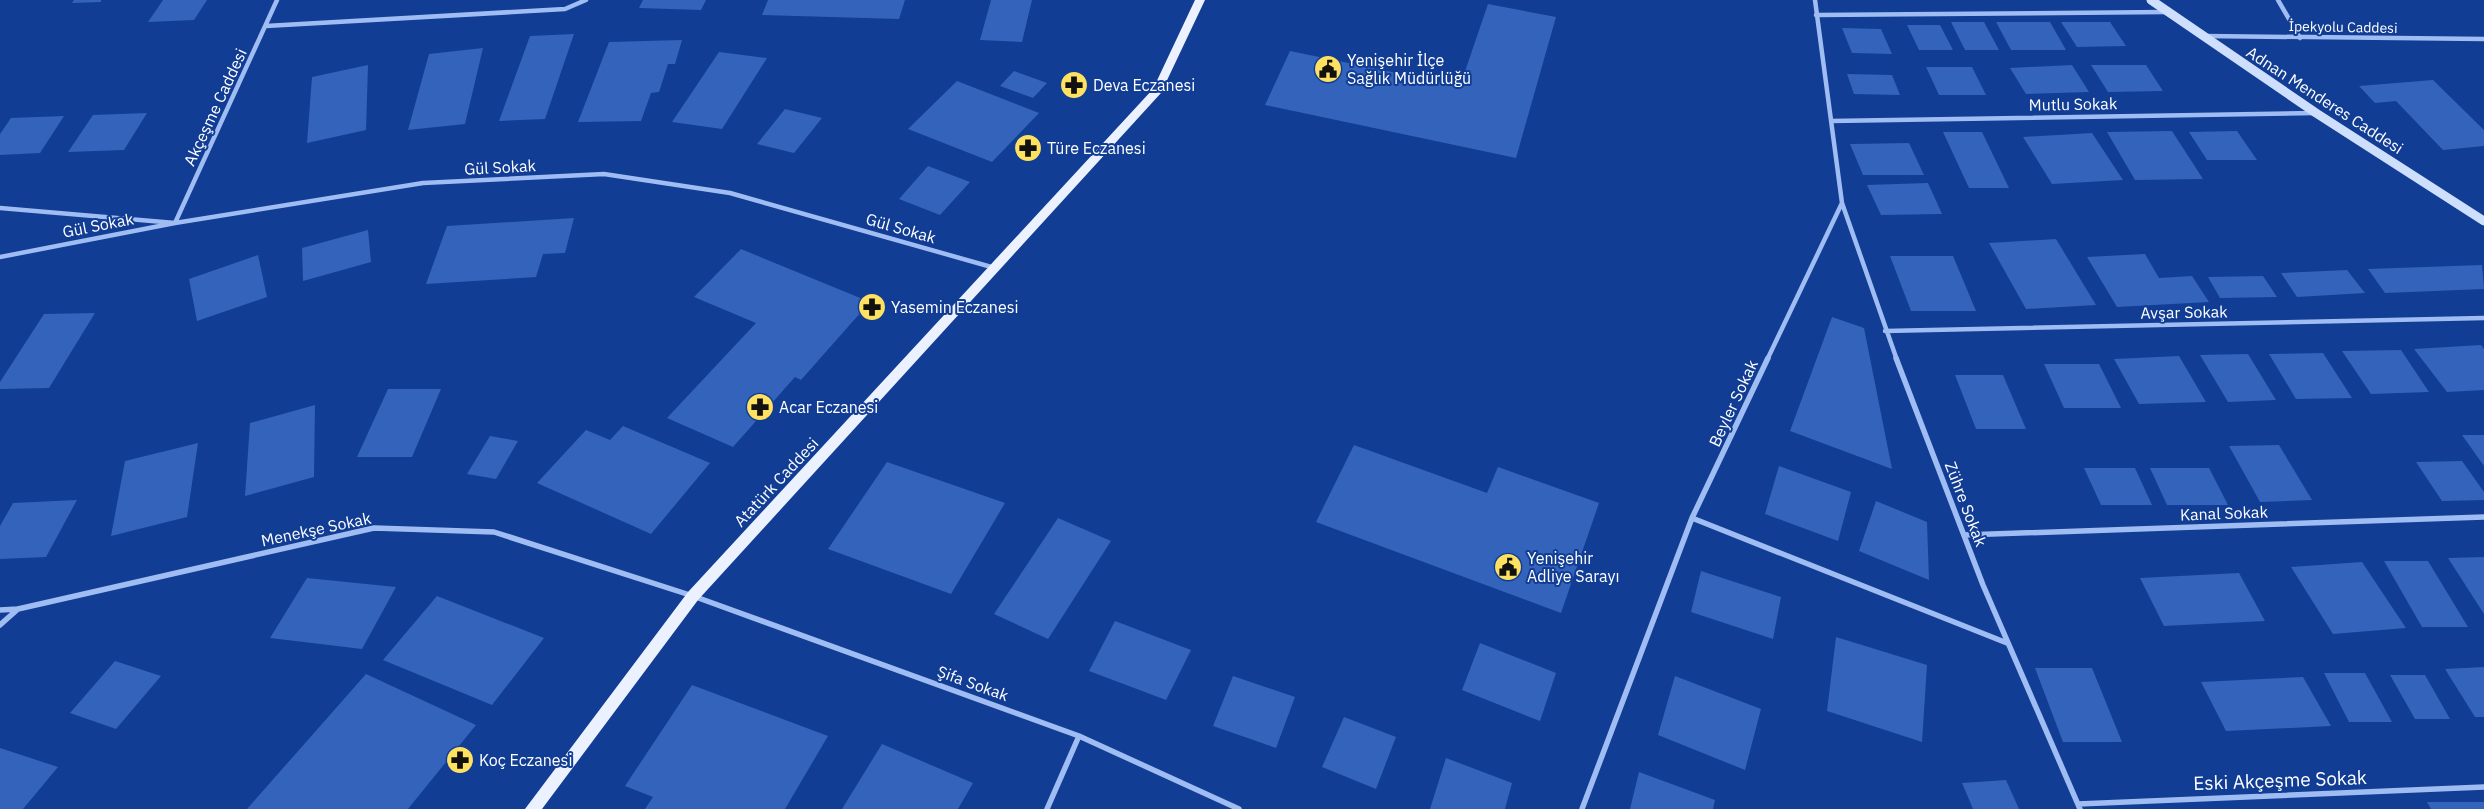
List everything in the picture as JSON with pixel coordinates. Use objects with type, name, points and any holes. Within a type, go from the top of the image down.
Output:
[{"type":"main road","name":"Atatürk Caddesi","points":[[533,809],[693,596],[996,268],[1157,90],[1200,0]]},
{"type":"street","name":"Akçeşme Caddesi","points":[[175,223],[266,26],[276,0]]},
{"type":"street","points":[[266,26],[565,9],[586,0]]},
{"type":"street","points":[[1815,0],[1842,203]]},
{"type":"street","name":"Adnan Menderes Caddesi","points":[[2152,0],[2316,113],[2484,221]]},
{"type":"street","points":[[2278,0],[2300,38]]},
{"type":"street","points":[[1816,15],[2167,12]]},
{"type":"street","name":"İpekyolu Caddesi","points":[[2202,36],[2484,39]]},
{"type":"street","name":"Mutlu Sokak","points":[[1831,121],[2316,113]]},
{"type":"street","name":"Gül Sokak","points":[[0,257],[175,223],[423,183],[604,174],[730,193],[996,268]]},
{"type":"street","name":"Zühre Sokak","points":[[1842,203],[1885,331],[2006,643],[2079,806]]},
{"type":"street","name":"Beyler Sokak","points":[[1582,809],[1692,518],[1842,203]]},
{"type":"street","points":[[0,208],[175,223]]},
{"type":"street","name":"Avşar Sokak","points":[[1885,331],[2484,318]]},
{"type":"street","name":"Kanal Sokak","points":[[1964,535],[2484,517]]},
{"type":"street","points":[[1692,518],[2006,643]]},
{"type":"street","name":"Menekşe Sokak","points":[[0,610],[18,609],[374,528],[494,532],[693,596]]},
{"type":"street","name":"Şifa Sokak","points":[[693,596],[1079,736],[1239,809]]},
{"type":"street","points":[[0,625],[18,609]]},
{"type":"street","points":[[1047,809],[1079,736]]},
{"type":"street","name":"Eski Akçeşme Sokak","points":[[2079,806],[2484,787]]},
{"type":"building","points":[[74,0],[101,0],[101,2],[72,3]]},
{"type":"building","points":[[163,0],[207,0],[194,20],[148,22]]},
{"type":"building","points":[[643,0],[706,0],[701,10],[639,8]]},
{"type":"building","points":[[768,0],[905,0],[899,19],[762,15]]},
{"type":"building","points":[[991,0],[1032,0],[1022,42],[980,40]]},
{"type":"building","name":"Yenişehir İlçe Sağlık Müdürlüğü","points":[[1488,4],[1556,17],[1516,158],[1265,105],[1290,51],[1460,86]]},
{"type":"building","points":[[1951,22],[1984,22],[1999,50],[1965,50]]},
{"type":"building","points":[[1996,22],[2050,22],[2066,50],[2011,50]]},
{"type":"building","points":[[2061,22],[2110,22],[2126,46],[2077,47]]},
{"type":"building","points":[[1907,25],[1940,25],[1953,50],[1919,50]]},
{"type":"building","points":[[1842,28],[1881,29],[1892,54],[1852,53]]},
{"type":"building","points":[[574,34],[545,119],[499,121],[530,36]]},
{"type":"building","points":[[682,40],[675,64],[668,64],[659,92],[651,93],[641,121],[578,122],[609,42]]},
{"type":"building","points":[[483,48],[465,124],[408,130],[429,54]]},
{"type":"building","points":[[719,52],[767,58],[722,129],[672,122]]},
{"type":"building","points":[[368,65],[366,130],[307,143],[312,77]]},
{"type":"building","points":[[2072,65],[2089,92],[2026,94],[2010,68]]},
{"type":"building","points":[[2091,65],[2146,65],[2163,91],[2108,92]]},
{"type":"building","points":[[1926,67],[1972,67],[1986,95],[1939,95]]},
{"type":"building","points":[[1014,71],[1047,83],[1033,98],[1000,86]]},
{"type":"building","points":[[1847,74],[1892,75],[1900,95],[1854,94]]},
{"type":"building","points":[[2433,80],[2484,130],[2484,146],[2443,150],[2396,101],[2375,103],[2359,86]]},
{"type":"building","points":[[957,81],[1039,113],[992,162],[908,129]]},
{"type":"building","points":[[785,109],[822,118],[794,153],[757,144]]},
{"type":"building","points":[[147,113],[124,150],[68,152],[93,115]]},
{"type":"building","points":[[64,116],[40,153],[0,155],[0,134],[11,118]]},
{"type":"building","points":[[2172,131],[2203,179],[2135,180],[2107,132]]},
{"type":"building","points":[[2237,131],[2257,160],[2207,160],[2189,132]]},
{"type":"building","points":[[1943,132],[1982,132],[2009,188],[1969,188]]},
{"type":"building","points":[[2092,133],[2123,180],[2052,184],[2023,137]]},
{"type":"building","points":[[1909,143],[1924,175],[1863,175],[1850,144]]},
{"type":"building","points":[[928,166],[970,182],[940,215],[899,199]]},
{"type":"building","points":[[1928,183],[1942,214],[1881,215],[1867,185]]},
{"type":"building","points":[[574,218],[565,253],[543,254],[536,277],[426,284],[447,226]]},
{"type":"building","points":[[368,230],[371,262],[303,281],[302,248]]},
{"type":"building","points":[[2056,239],[2096,305],[2026,309],[1989,243]]},
{"type":"building","points":[[741,249],[870,302],[801,380],[795,377],[733,447],[667,418],[756,323],[694,297]]},
{"type":"building","points":[[2145,254],[2159,278],[2192,276],[2209,302],[2117,307],[2087,257]]},
{"type":"building","points":[[258,255],[267,297],[197,321],[189,279]]},
{"type":"building","points":[[1890,256],[1953,256],[1976,311],[1911,311]]},
{"type":"building","points":[[2482,265],[2484,289],[2385,293],[2368,269]]},
{"type":"building","points":[[2347,270],[2365,293],[2297,297],[2281,273]]},
{"type":"building","points":[[2263,276],[2277,297],[2220,298],[2208,277]]},
{"type":"building","points":[[95,313],[49,388],[0,389],[0,382],[44,314]]},
{"type":"building","points":[[1832,317],[1864,328],[1892,469],[1790,431]]},
{"type":"building","points":[[2481,345],[2484,349],[2484,390],[2447,392],[2414,349]]},
{"type":"building","points":[[2401,350],[2429,392],[2371,394],[2342,351]]},
{"type":"building","points":[[2323,353],[2352,398],[2296,399],[2269,354]]},
{"type":"building","points":[[2248,354],[2276,400],[2228,402],[2200,355]]},
{"type":"building","points":[[2179,356],[2206,402],[2139,404],[2114,359]]},
{"type":"building","points":[[2044,364],[2099,364],[2121,408],[2064,408]]},
{"type":"building","points":[[1955,375],[2003,375],[2026,429],[1976,429]]},
{"type":"building","points":[[388,389],[441,389],[412,457],[357,457]]},
{"type":"building","points":[[315,405],[314,477],[245,496],[250,423]]},
{"type":"building","points":[[623,426],[710,463],[651,534],[537,483],[586,430],[610,440]]},
{"type":"building","points":[[2462,435],[2484,435],[2484,466]]},
{"type":"building","points":[[490,436],[518,441],[496,479],[467,474]]},
{"type":"building","points":[[198,443],[187,517],[111,536],[125,461]]},
{"type":"building","name":"Yenişehir Adliye Sarayı","points":[[1354,445],[1487,493],[1498,467],[1599,503],[1561,613],[1316,522]]},
{"type":"building","points":[[2279,445],[2312,500],[2260,502],[2229,446]]},
{"type":"building","points":[[2462,461],[2484,492],[2484,500],[2442,501],[2416,462]]},
{"type":"building","points":[[887,462],[1005,503],[951,594],[828,549]]},
{"type":"building","points":[[1779,466],[1851,492],[1838,541],[1765,514]]},
{"type":"building","points":[[2084,468],[2135,468],[2152,505],[2101,505]]},
{"type":"building","points":[[2150,468],[2209,468],[2228,505],[2167,505]]},
{"type":"building","points":[[77,500],[46,557],[0,559],[0,526],[13,503]]},
{"type":"building","points":[[1876,501],[1927,522],[1929,580],[1859,551]]},
{"type":"building","points":[[1058,518],[1111,541],[1048,639],[994,614]]},
{"type":"building","points":[[2484,557],[2484,614],[2448,558]]},
{"type":"building","points":[[2384,561],[2428,561],[2468,627],[2422,627]]},
{"type":"building","points":[[2362,562],[2406,628],[2333,634],[2291,567]]},
{"type":"building","points":[[1701,571],[1781,597],[1773,639],[1691,612]]},
{"type":"building","points":[[2239,573],[2265,621],[2164,626],[2140,578]]},
{"type":"building","points":[[307,578],[396,587],[362,649],[270,638]]},
{"type":"building","points":[[437,596],[544,638],[492,705],[383,660]]},
{"type":"building","points":[[1115,621],[1191,650],[1166,700],[1089,671]]},
{"type":"building","points":[[1836,637],[1927,665],[1922,742],[1827,711]]},
{"type":"building","points":[[1480,643],[1556,673],[1540,721],[1462,690]]},
{"type":"building","points":[[115,661],[161,676],[116,729],[70,713]]},
{"type":"building","points":[[2484,667],[2484,717],[2475,717],[2445,669]]},
{"type":"building","points":[[2035,668],[2092,668],[2122,742],[2063,742]]},
{"type":"building","points":[[2324,673],[2365,673],[2392,722],[2349,722]]},
{"type":"building","points":[[366,674],[476,725],[408,809],[247,809]]},
{"type":"building","points":[[2390,675],[2425,675],[2450,719],[2415,719]]},
{"type":"building","points":[[1233,676],[1295,697],[1276,748],[1213,726]]},
{"type":"building","points":[[1675,676],[1761,709],[1745,770],[1658,735]]},
{"type":"building","points":[[2303,677],[2331,726],[2226,731],[2201,682]]},
{"type":"building","points":[[692,685],[828,736],[785,809],[645,809],[653,797],[625,786]]},
{"type":"building","points":[[1344,717],[1396,737],[1376,789],[1322,767]]},
{"type":"building","points":[[882,744],[973,783],[958,809],[842,809]]},
{"type":"building","points":[[0,748],[58,767],[23,809],[0,809]]},
{"type":"building","points":[[1446,758],[1512,783],[1505,809],[1430,809]]},
{"type":"building","points":[[1639,772],[1715,800],[1713,809],[1630,809]]},
{"type":"building","points":[[2006,780],[2019,809],[1973,809],[1962,783]]},
{"type":"building","points":[[2427,802],[2484,802],[2484,809],[2431,809]]},
{"type":"place","name":"Yenişehir İlçe Sağlık Müdürlüğü","points":[[1328,69]]},
{"type":"place","name":"Deva Eczanesi","points":[[1074,85]]},
{"type":"place","name":"Türe Eczanesi","points":[[1028,148]]},
{"type":"place","name":"Yasemin Eczanesi","points":[[872,307]]},
{"type":"place","name":"Acar Eczanesi","points":[[760,407]]},
{"type":"place","name":"Yenişehir Adliye Sarayı","points":[[1508,567]]},
{"type":"place","name":"Koç Eczanesi","points":[[460,760]]}]
